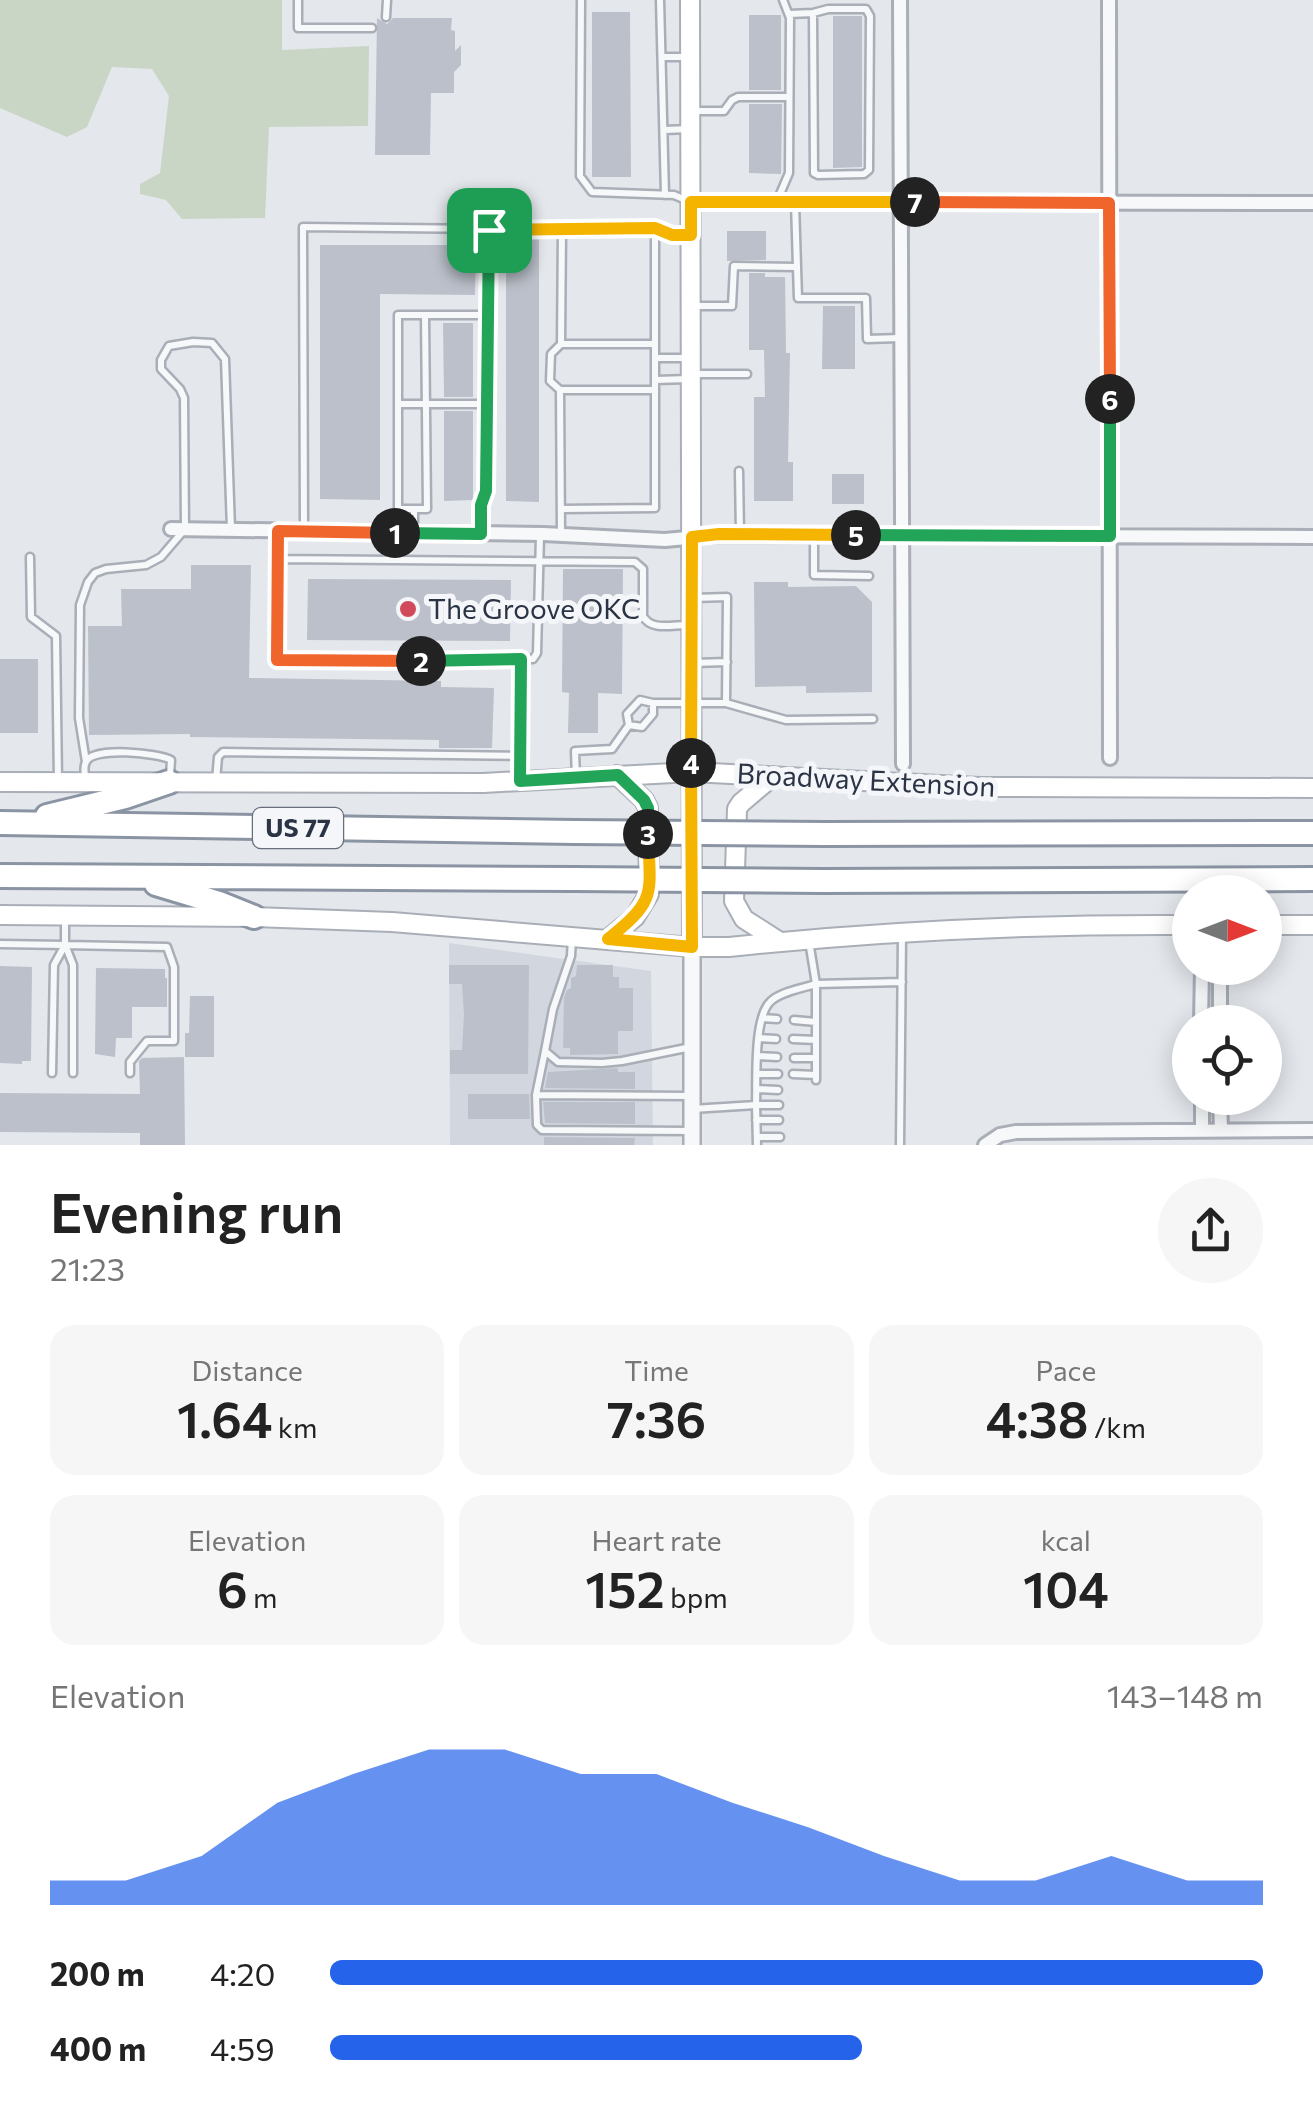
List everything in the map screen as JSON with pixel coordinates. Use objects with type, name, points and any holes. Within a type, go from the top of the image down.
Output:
[{"type":"highway","points":[[11,823],[125,797],[169,782]]},
{"type":"highway","name":"Broadway Extension","points":[[11,823],[824,834],[1313,833]]},
{"type":"highway","name":"US 77","points":[[0,876],[823,881],[1313,878]]},
{"type":"highway","points":[[134,877],[254,918]]},
{"type":"main road","points":[[690,0],[692,947]]},
{"type":"main road","name":"Broadway Extension","points":[[0,782],[483,783],[692,772],[979,787],[1313,788]]},
{"type":"main road","points":[[608,939],[636,918],[650,894],[648,808],[618,775]]},
{"type":"main road","points":[[774,776],[737,810],[734,901],[744,918],[780,942]]},
{"type":"main road","points":[[0,916],[392,922],[692,947],[902,932],[1069,924],[1172,924]]},
{"type":"main road","points":[[1282,924],[1313,925]]},
{"type":"street","points":[[900,0],[902,764]]},
{"type":"street","points":[[1109,0],[1110,758]]},
{"type":"street","points":[[691,202],[1313,203]]},
{"type":"street","points":[[178,529],[540,534],[665,540],[740,535],[1313,537]]},
{"type":"street","points":[[692,947],[692,1138]]},
{"type":"street","points":[[1202,1115],[1202,1130]]},
{"type":"street","points":[[1220,1115],[1220,1130]]},
{"type":"street","points":[[985,1145],[1016,1132],[1313,1130]]},
{"type":"lane","points":[[298,0],[298,28],[372,28]]},
{"type":"lane","points":[[386,17],[387,0]]},
{"type":"lane","points":[[581,0],[580,176],[592,192],[674,195],[691,202]]},
{"type":"lane","points":[[660,0],[665,195]]},
{"type":"lane","points":[[777,201],[789,173],[789,14],[782,0]]},
{"type":"lane","points":[[789,14],[813,13],[828,4],[866,9],[870,16],[869,170],[864,174],[814,173],[813,13]]},
{"type":"lane","points":[[662,57],[690,56]]},
{"type":"lane","points":[[664,130],[724,111],[738,97],[790,97]]},
{"type":"lane","points":[[795,200],[798,298],[866,298],[867,340],[902,338]]},
{"type":"lane","points":[[304,532],[303,227],[655,228],[672,235],[691,235]]},
{"type":"lane","points":[[561,510],[655,508],[655,228]]},
{"type":"lane","points":[[562,229],[561,344],[551,354],[550,381],[560,390],[655,390]]},
{"type":"lane","points":[[481,534],[481,505],[486,491],[489,230]]},
{"type":"lane","points":[[691,306],[732,306],[734,266],[797,266]]},
{"type":"lane","points":[[425,315],[427,509],[398,510],[398,315],[425,315],[489,315]]},
{"type":"lane","points":[[85,782],[79,718],[80,605],[88,582],[95,573],[106,569],[146,565],[160,557],[178,529],[184,398],[161,369],[168,346],[212,343],[225,360],[231,530]]},
{"type":"lane","points":[[561,344],[655,344]]},
{"type":"lane","points":[[655,358],[691,370],[747,374]]},
{"type":"lane","points":[[655,380],[691,370]]},
{"type":"lane","points":[[560,390],[561,535]]},
{"type":"lane","points":[[398,404],[488,404]]},
{"type":"lane","points":[[739,471],[740,535]]},
{"type":"lane","points":[[414,509],[414,533]]},
{"type":"lane","points":[[278,531],[277,660],[533,659],[537,654],[540,534]]},
{"type":"lane","points":[[814,535],[814,575],[868,576]]},
{"type":"lane","points":[[30,557],[31,617],[56,636],[58,782]]},
{"type":"lane","points":[[278,559],[636,562],[642,568],[646,622],[653,626],[692,624]]},
{"type":"lane","points":[[692,598],[727,596],[726,703]]},
{"type":"lane","points":[[520,781],[521,659]]},
{"type":"lane","points":[[692,662],[727,662]]},
{"type":"lane","points":[[576,778],[575,751],[612,748],[629,725],[627,714],[640,700],[726,703],[786,720],[873,719]]},
{"type":"lane","points":[[629,725],[642,727],[654,714],[653,703]]},
{"type":"lane","points":[[216,783],[218,757],[223,752],[520,756]]},
{"type":"lane","points":[[86,762],[101,753],[158,754],[171,760],[169,782]]},
{"type":"lane","points":[[66,916],[65,946],[74,965],[72,1073]]},
{"type":"lane","points":[[900,1145],[902,932]]},
{"type":"lane","points":[[572,936],[571,956],[553,1008],[536,1095],[536,1125],[542,1130],[692,1138]]},
{"type":"lane","points":[[793,1074],[816,1077],[816,984],[808,939]]},
{"type":"lane","points":[[0,944],[167,947],[174,967],[174,1041],[147,1040],[130,1062],[130,1073]]},
{"type":"lane","points":[[52,1073],[54,965],[65,946]]},
{"type":"lane","points":[[780,1137],[757,1141],[757,1074],[763,1010],[773,998],[816,984],[902,982]]},
{"type":"lane","points":[[762,1018],[777,1019]]},
{"type":"lane","points":[[794,1020],[816,1022]]},
{"type":"lane","points":[[759,1038],[776,1038]]},
{"type":"lane","points":[[792,1038],[816,1040]]},
{"type":"lane","points":[[545,1051],[558,1062],[602,1063],[692,1047]]},
{"type":"lane","points":[[758,1056],[777,1057]]},
{"type":"lane","points":[[794,1058],[816,1058]]},
{"type":"lane","points":[[757,1074],[778,1074]]},
{"type":"lane","points":[[757,1090],[778,1090]]},
{"type":"lane","points":[[536,1095],[779,1106]]},
{"type":"lane","points":[[756,1120],[779,1120]]},
{"type":"shaded area","points":[[449,943],[651,971],[653,1145],[450,1145]]},
{"type":"green space","points":[[0,0],[282,0],[282,50],[369,46],[368,126],[269,127],[265,218],[182,219],[166,200],[140,194],[140,184],[160,173],[169,96],[152,69],[112,67],[87,127],[67,137],[0,108]]},
{"type":"building","points":[[592,12],[630,12],[631,177],[592,177]]},
{"type":"building","points":[[749,15],[781,15],[781,90],[749,90]]},
{"type":"building","points":[[833,16],[862,16],[862,167],[833,168]]},
{"type":"building","points":[[377,18],[387,24],[393,18],[452,18],[455,51],[461,45],[461,65],[454,72],[454,93],[431,93],[430,155],[375,155]]},
{"type":"building","points":[[749,104],[782,104],[781,174],[749,173]]},
{"type":"building","points":[[727,231],[766,231],[766,260],[727,261]]},
{"type":"building","points":[[506,236],[539,236],[539,502],[506,501]]},
{"type":"building","points":[[320,245],[476,245],[475,295],[380,294],[380,500],[320,499]]},
{"type":"building","points":[[749,273],[785,277],[786,353],[790,353],[788,462],[793,462],[793,501],[754,501],[754,397],[765,397],[764,350],[749,350]]},
{"type":"building","points":[[823,306],[855,306],[855,369],[822,369]]},
{"type":"building","points":[[443,323],[473,323],[473,397],[444,397]]},
{"type":"building","points":[[444,411],[473,411],[473,500],[444,501]]},
{"type":"building","points":[[832,474],[864,474],[864,504],[832,504]]},
{"type":"building","points":[[191,565],[251,565],[249,678],[441,681],[441,687],[494,688],[492,748],[439,748],[439,740],[89,735],[88,626],[122,626],[121,589],[191,589]]},
{"type":"building","points":[[563,569],[623,569],[622,694],[598,693],[598,733],[568,733],[569,693],[562,692]]},
{"type":"building","points":[[308,579],[511,580],[510,641],[307,640]]},
{"type":"building","points":[[754,582],[788,582],[788,587],[856,586],[872,602],[872,692],[806,693],[806,686],[755,687]]},
{"type":"building","points":[[0,659],[38,659],[38,733],[0,733]]},
{"type":"building","points":[[449,965],[529,965],[528,1074],[450,1074],[450,1050],[462,1050],[464,1015],[462,984],[449,984]]},
{"type":"building","points":[[577,965],[613,965],[613,977],[619,977],[619,988],[633,988],[633,1031],[618,1031],[618,1054],[570,1055],[570,1048],[563,1048],[564,998],[571,988],[571,978],[576,976]]},
{"type":"building","points":[[0,966],[32,967],[31,1061],[22,1064],[0,1063]]},
{"type":"building","points":[[96,968],[165,969],[167,978],[167,1007],[132,1007],[132,1038],[116,1038],[115,1057],[95,1054]]},
{"type":"building","points":[[190,996],[214,996],[214,1057],[185,1057]]},
{"type":"building","points":[[184,1057],[185,1145],[140,1145],[140,1133],[0,1132],[0,1093],[140,1094],[142,1058]]},
{"type":"building","points":[[618,1068],[618,1072],[635,1072],[635,1089],[545,1088],[548,1072]]},
{"type":"building","points":[[468,1094],[529,1094],[530,1119],[468,1119]]},
{"type":"building","points":[[543,1102],[635,1102],[635,1124],[545,1123]]},
{"type":"building","points":[[544,1137],[635,1138],[634,1145],[544,1145]]},
{"type":"place","name":"The Groove OKC","points":[[408,609]]},
{"type":"route","points":[[691,202],[1109,203],[1110,536],[692,537],[692,947],[608,939],[636,918],[650,894],[648,808],[618,775],[520,781],[521,659],[277,660],[278,531],[481,534],[481,505],[486,491],[489,230],[655,228],[672,235],[691,235],[691,202]]}]
